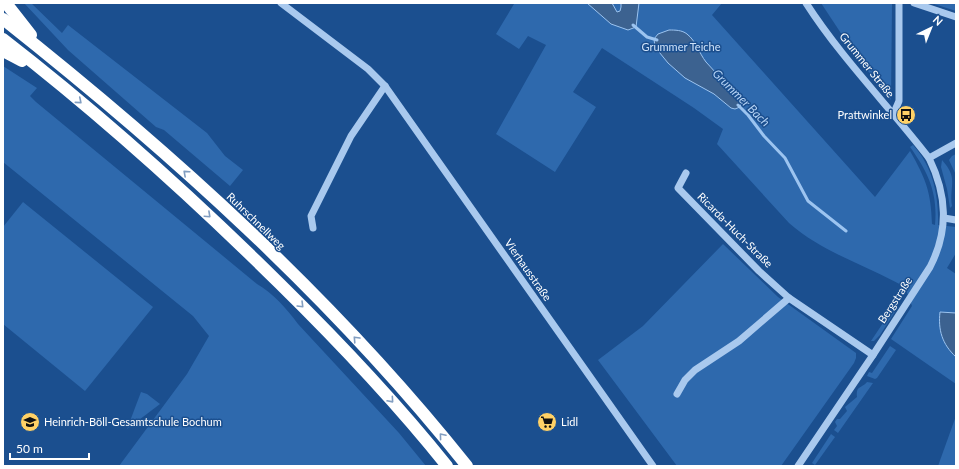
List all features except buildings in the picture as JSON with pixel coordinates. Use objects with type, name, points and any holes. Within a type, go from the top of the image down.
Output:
[{"type":"highway","points":[[6,3],[29,32],[64,68]]},
{"type":"highway","name":"Ruhrschnellweg","points":[[3,19],[64,68],[180,168],[271,253],[378,362],[467,466]]},
{"type":"highway","points":[[3,39],[49,76],[167,177],[243,248],[315,318],[376,383],[447,466]]},
{"type":"highway","points":[[3,51],[49,76]]},
{"type":"street","name":"Vierhausstraße","points":[[281,3],[368,69],[385,86],[653,466]]},
{"type":"street","name":"Grummer Straße","points":[[806,3],[817,21],[848,61],[929,158]]},
{"type":"street","points":[[893,115],[899,101],[900,3]]},
{"type":"street","points":[[914,3],[956,17]]},
{"type":"street","points":[[313,228],[311,216],[351,136],[385,86]]},
{"type":"street","points":[[929,158],[956,143]]},
{"type":"street","name":"Bergstraße","points":[[798,466],[873,355],[935,257],[942,234],[944,218],[943,197],[936,173],[929,158]]},
{"type":"street","name":"Ricarda-Huch-Straße","points":[[686,174],[678,188],[749,261],[789,298],[873,355]]},
{"type":"street","points":[[944,218],[956,220]]},
{"type":"street","points":[[677,394],[685,380],[695,370],[740,341],[789,298]]},
{"type":"green space","points":[[24,3],[31,3],[62,33],[68,25],[207,133],[225,156],[243,170],[230,186],[164,130],[156,127],[68,50]]},
{"type":"green space","name":"Grummer Teiche","points":[[511,3],[722,3],[712,15],[875,197],[910,151],[927,186],[932,224],[935,225],[936,213],[933,193],[927,174],[910,147],[913,145],[930,172],[936,193],[938,225],[956,227],[956,253],[947,268],[956,274],[956,384],[891,339],[912,306],[905,287],[830,251],[816,243],[789,223],[717,144],[723,129],[694,108],[602,48],[573,92],[596,107],[555,172],[496,134],[546,45],[528,36],[519,49],[496,34],[514,4]]},
{"type":"green space","points":[[821,3],[892,3],[891,100],[856,56]]},
{"type":"green space","points":[[931,3],[956,3],[956,11]]},
{"type":"green space","points":[[3,66],[37,88],[30,96],[36,102],[274,297],[399,433],[426,466],[119,466],[187,374],[209,336],[193,316],[3,162]]},
{"type":"green space","points":[[956,154],[956,175],[949,160]]},
{"type":"green space","points":[[942,160],[952,177],[952,206],[950,208],[941,167]]},
{"type":"green space","points":[[23,202],[153,307],[85,391],[3,324],[3,227]]},
{"type":"green space","points":[[723,244],[778,297],[856,353],[854,363],[781,466],[677,466],[598,360],[643,326]]},
{"type":"green space","points":[[895,305],[898,307],[880,335],[874,341],[871,341]]},
{"type":"green space","points":[[890,346],[896,350],[877,378],[875,379],[867,376],[869,372],[872,373]]},
{"type":"green space","points":[[867,382],[873,383],[838,433],[834,430],[837,426],[835,422],[847,411],[845,407],[857,397],[858,389]]},
{"type":"green space","points":[[141,392],[147,394],[160,404],[127,429]]},
{"type":"green space","points":[[956,416],[956,466],[938,466]]},
{"type":"green space","points":[[831,434],[835,437],[815,465],[812,463]]},
{"type":"water","points":[[587,3],[612,3],[617,12],[620,11],[621,3],[639,3],[636,27],[628,30],[611,24]]},
{"type":"water","points":[[669,30],[683,32],[690,37],[706,62],[742,97],[740,107],[735,109],[731,108],[714,94],[685,78],[668,63],[655,47],[654,39],[658,34]]},
{"type":"water","points":[[940,312],[956,313],[956,357],[947,347],[940,331]]},
{"type":"waterway","name":"Grummer Bach","points":[[633,25],[647,37],[657,40]]},
{"type":"waterway","name":"Grummer Bach","points":[[738,105],[785,158],[808,201],[846,231]]},
{"type":"place","name":"Prattwinkel","points":[[906,115]]},
{"type":"place","name":"Heinrich-Böll-Gesamtschule Bochum","points":[[30,422]]},
{"type":"place","name":"Lidl","points":[[547,422]]}]
